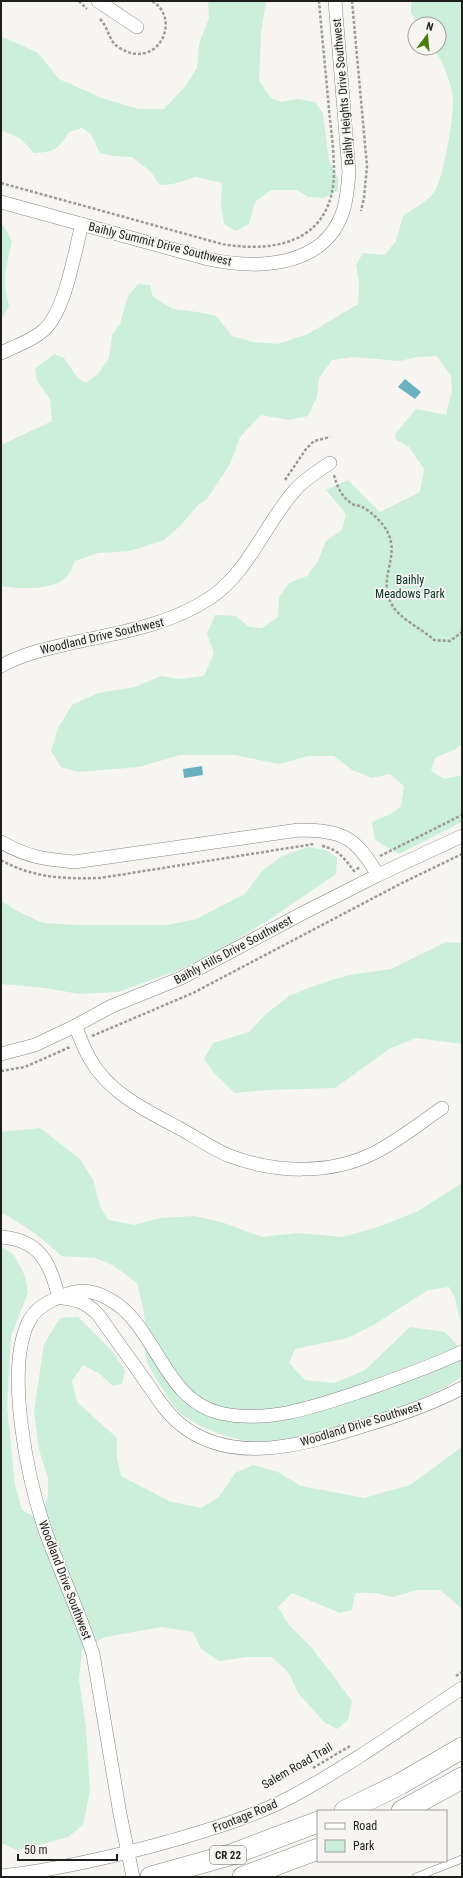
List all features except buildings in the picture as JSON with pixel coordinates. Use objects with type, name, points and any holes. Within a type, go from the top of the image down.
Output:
[{"type":"main road","points":[[347,1810],[400,1784],[462,1748]]},
{"type":"main road","points":[[404,1810],[462,1778]]},
{"type":"main road","name":"CR 22","points":[[151,1877],[233,1854],[317,1822]]},
{"type":"main road","name":"CR 22","points":[[243,1877],[317,1849]]},
{"type":"street","points":[[98,1],[137,27]]},
{"type":"street","name":"Baihly Heights Drive Southwest","points":[[335,1],[349,183]]},
{"type":"street","name":"Baihly Summit Drive Southwest","points":[[1,202],[222,262],[249,265],[277,263],[310,251],[326,239],[342,215],[349,183]]},
{"type":"street","points":[[1,353],[30,339],[43,330],[54,318],[60,304],[82,224]]},
{"type":"street","name":"Woodland Drive Southwest","points":[[1,666],[31,653],[142,628],[168,620],[192,609],[212,597],[244,565],[297,488],[311,475],[330,463]]},
{"type":"street","points":[[1,842],[20,852],[41,859],[74,862],[299,830],[331,831],[355,844],[365,854],[378,876]]},
{"type":"street","name":"Baihly Hills Drive Southwest","points":[[1,1054],[35,1045],[112,1006],[181,978],[378,876],[462,836]]},
{"type":"street","points":[[75,1026],[90,1060],[105,1080],[124,1096],[229,1155],[254,1164],[280,1169],[305,1169],[333,1166],[358,1159],[389,1144],[442,1108]]},
{"type":"street","points":[[1,1237],[24,1242],[36,1250],[48,1264],[59,1297]]},
{"type":"street","name":"Woodland Drive Southwest","points":[[133,1877],[120,1814],[93,1654],[45,1529],[34,1494],[21,1415],[19,1387],[19,1361],[27,1325],[38,1309],[59,1297],[81,1290],[96,1292],[111,1299],[122,1308],[137,1326],[183,1393],[199,1406],[219,1413],[238,1416],[263,1417],[327,1402],[395,1380],[462,1352]]},
{"type":"street","name":"Woodland Drive Southwest","points":[[59,1297],[78,1299],[91,1307],[113,1335],[163,1406],[179,1424],[196,1435],[218,1444],[240,1448],[263,1449],[312,1442],[414,1410],[462,1388]]},
{"type":"street","name":"Frontage Road","points":[[1,1876],[34,1873],[129,1853],[214,1829],[249,1816],[288,1798],[360,1757],[462,1688]]},
{"type":"lane","points":[[416,1877],[462,1859]]},
{"type":"path","points":[[1,183],[222,244],[239,247],[263,248],[283,245],[300,238],[313,227],[327,205],[331,193],[334,171],[319,1]]},
{"type":"path","points":[[352,1],[367,166],[364,198],[361,211]]},
{"type":"path","points":[[284,481],[306,449],[314,441],[330,437]]},
{"type":"path","points":[[330,463],[339,491],[351,504],[364,507],[378,520],[388,533],[393,549],[385,582],[392,604],[407,620],[424,630],[434,640],[450,641],[462,632]]},
{"type":"path","points":[[382,855],[462,815]]},
{"type":"path","points":[[1,860],[14,868],[38,875],[69,879],[100,878],[316,844],[331,848],[342,854],[354,871]]},
{"type":"path","points":[[1,1071],[25,1067],[193,993],[400,884],[462,854]]},
{"type":"path","points":[[456,1676],[462,1672]]},
{"type":"path","name":"Salem Road Trail","points":[[312,1769],[351,1745]]},
{"type":"green space","points":[[208,1],[266,1],[261,33],[259,81],[271,98],[281,102],[298,99],[315,102],[323,113],[329,160],[338,178],[338,191],[323,198],[308,197],[297,190],[271,190],[255,202],[249,224],[236,231],[224,224],[221,205],[222,183],[196,177],[173,184],[160,185],[150,171],[132,157],[113,156],[100,153],[91,134],[82,128],[69,132],[62,143],[55,149],[46,152],[34,153],[21,139],[1,130],[1,36],[38,53],[59,79],[102,98],[138,109],[164,109],[185,87],[197,68],[199,44],[209,18]]},
{"type":"green space","name":"Baihly Meadows Park","points":[[411,1],[462,1],[462,744],[456,749],[435,758],[431,771],[445,779],[462,775],[462,822],[399,854],[375,840],[372,822],[391,814],[401,806],[404,786],[390,774],[372,778],[352,770],[334,756],[309,756],[279,764],[235,755],[180,755],[139,767],[78,772],[61,767],[51,751],[58,728],[72,705],[98,693],[135,687],[161,676],[180,679],[204,676],[214,653],[207,634],[215,615],[236,616],[249,627],[262,628],[278,617],[279,597],[289,583],[307,576],[318,561],[326,541],[342,530],[346,514],[326,490],[348,480],[380,512],[420,492],[424,469],[409,447],[396,440],[395,434],[416,409],[446,415],[452,390],[451,376],[437,356],[417,357],[400,361],[353,357],[332,360],[319,378],[317,397],[308,416],[289,420],[261,415],[240,437],[230,464],[207,499],[198,505],[181,525],[164,540],[130,551],[98,553],[75,561],[69,574],[62,580],[55,584],[37,588],[1,586],[1,445],[52,421],[50,399],[37,381],[35,369],[54,354],[64,358],[77,377],[86,383],[98,374],[109,358],[112,335],[120,324],[128,296],[138,284],[150,285],[153,297],[173,309],[216,316],[232,336],[253,342],[278,344],[308,334],[358,304],[359,283],[356,265],[363,253],[385,255],[396,241],[403,216],[433,194],[437,187],[447,148],[452,119],[453,99],[451,86],[439,56],[447,56],[447,16],[413,16],[411,12]]},
{"type":"green space","points":[[1,225],[4,226],[12,242],[5,280],[9,305],[4,316],[1,317]]},
{"type":"green space","points":[[308,847],[326,850],[337,858],[336,874],[264,923],[216,952],[176,971],[118,992],[79,994],[46,988],[1,984],[1,901],[21,913],[43,923],[78,925],[168,925],[196,919],[245,894],[262,871],[282,856]]},
{"type":"green space","points":[[446,942],[462,943],[462,1044],[416,1038],[389,1049],[335,1088],[267,1090],[235,1093],[213,1072],[204,1059],[213,1043],[249,1032],[266,1014],[289,996],[316,985],[349,975],[391,969]]},
{"type":"green space","points":[[40,1128],[80,1159],[93,1180],[100,1206],[108,1220],[134,1225],[161,1218],[194,1216],[224,1223],[262,1237],[298,1233],[343,1237],[381,1226],[418,1211],[462,1183],[462,1322],[460,1320],[455,1298],[449,1287],[428,1290],[375,1324],[348,1338],[295,1349],[289,1363],[305,1380],[334,1383],[365,1370],[410,1327],[445,1332],[462,1350],[462,1377],[440,1390],[406,1405],[333,1429],[293,1439],[267,1442],[245,1441],[213,1432],[193,1422],[179,1412],[174,1406],[158,1382],[147,1361],[145,1352],[144,1317],[137,1283],[114,1266],[96,1258],[61,1256],[27,1228],[4,1214],[1,1215],[1,1132]]},
{"type":"green space","points":[[4,1248],[14,1255],[25,1276],[28,1293],[11,1336],[7,1407],[15,1485],[22,1510],[38,1519],[48,1497],[48,1478],[39,1450],[34,1411],[44,1344],[60,1318],[78,1317],[113,1352],[125,1371],[122,1384],[113,1386],[100,1374],[83,1365],[72,1381],[77,1402],[117,1438],[117,1458],[121,1476],[169,1501],[201,1508],[219,1497],[235,1473],[253,1465],[278,1472],[301,1486],[364,1498],[410,1485],[462,1447],[462,1609],[440,1590],[417,1590],[393,1597],[374,1593],[355,1593],[352,1610],[340,1613],[292,1593],[278,1607],[289,1625],[312,1648],[352,1701],[348,1720],[337,1729],[324,1722],[298,1693],[289,1673],[272,1657],[246,1657],[219,1661],[201,1649],[193,1632],[162,1627],[105,1637],[82,1650],[79,1679],[86,1727],[90,1791],[83,1825],[68,1837],[17,1850],[1,1843],[1,1250]]},
{"type":"water","points":[[405,379],[421,392],[415,399],[398,387]]},
{"type":"water","points":[[202,766],[203,775],[184,778],[183,769]]}]
